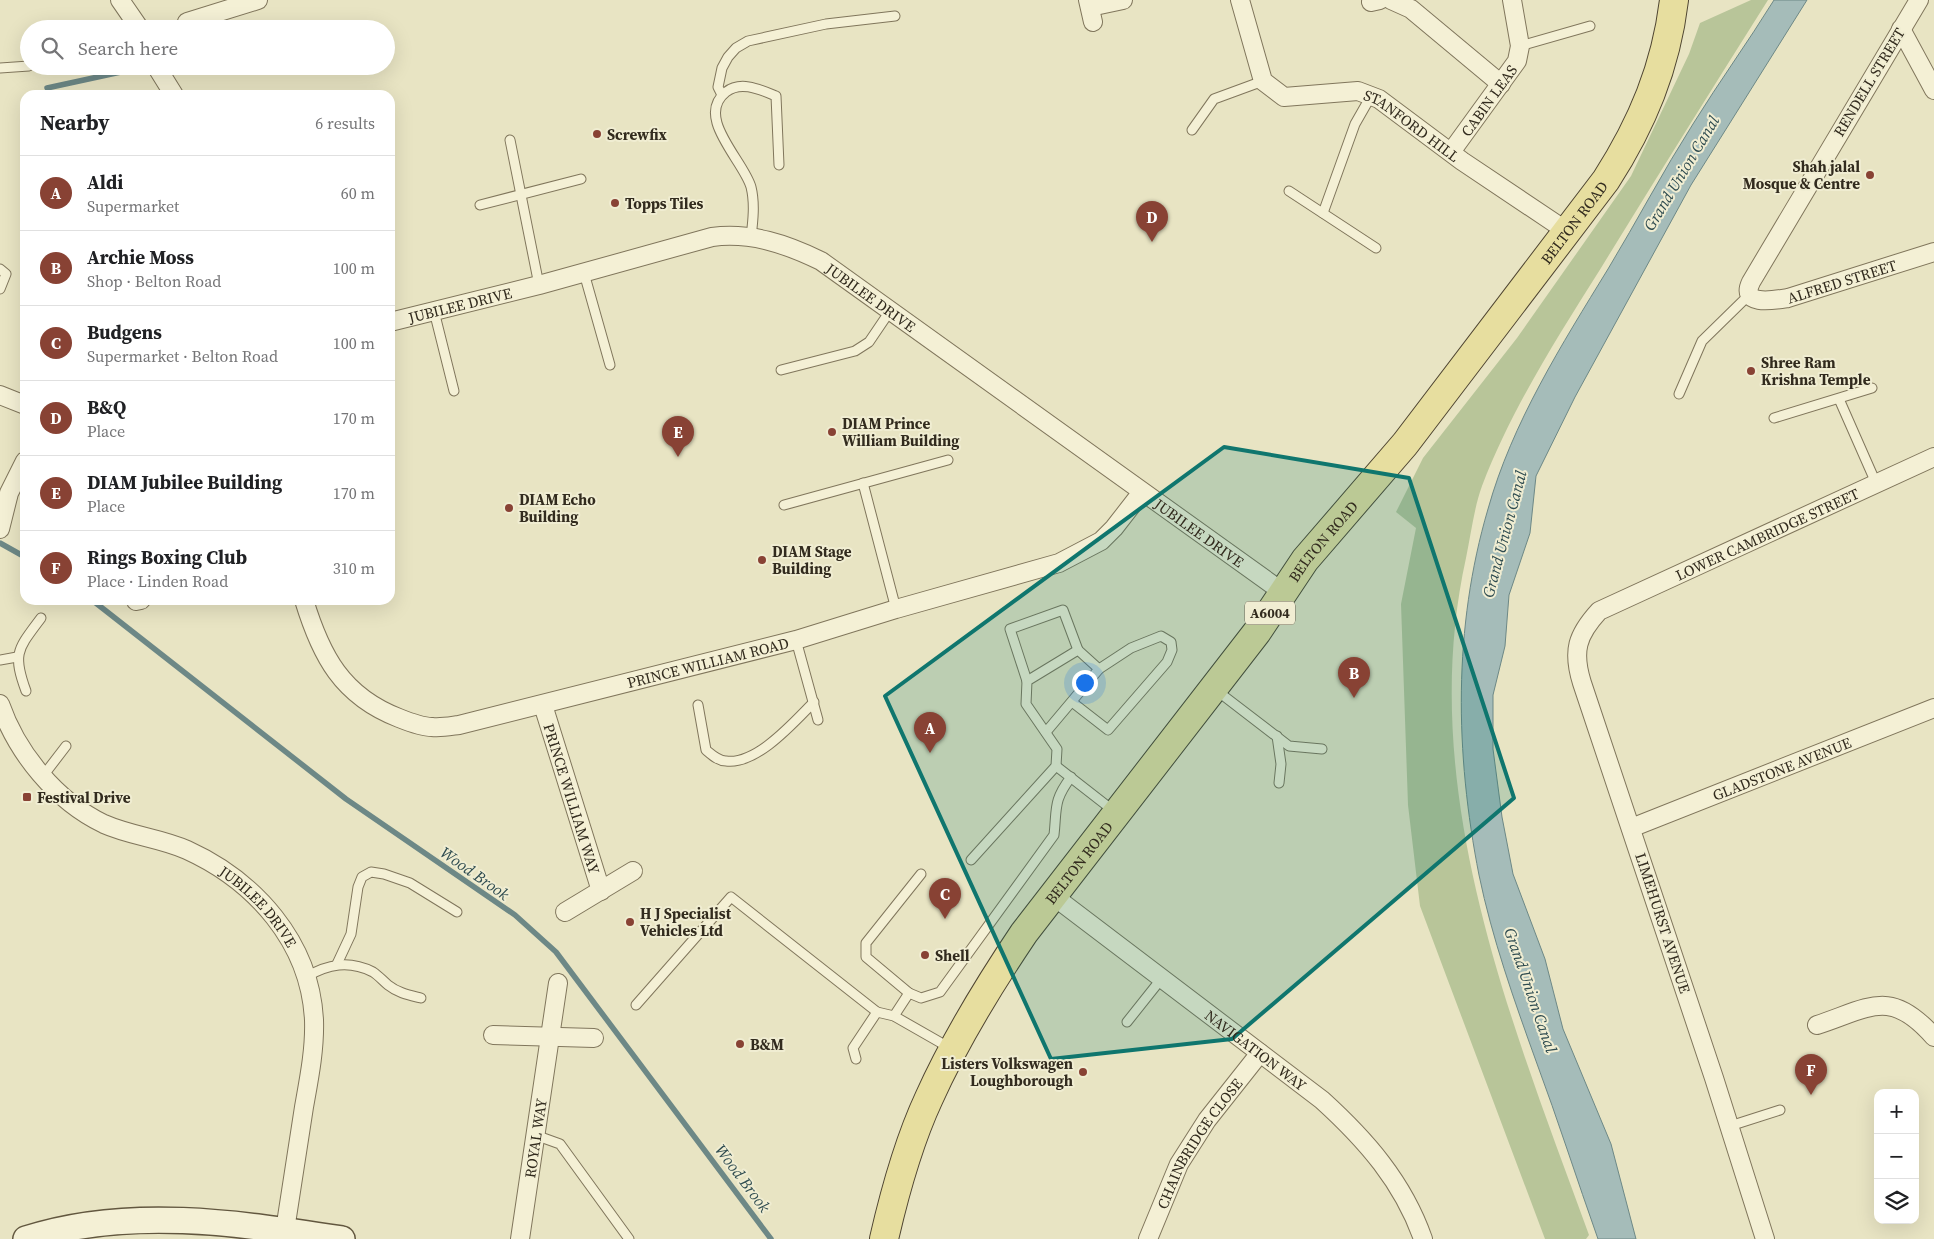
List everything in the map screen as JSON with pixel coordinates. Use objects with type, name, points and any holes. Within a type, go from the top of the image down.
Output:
[{"type":"main road","name":"BELTON ROAD","points":[[884,1239],[896,1186],[928,1098],[993,979],[1024,932],[1052,895],[1257,632],[1305,560],[1405,444],[1606,180],[1628,146],[1647,107],[1661,68],[1670,29],[1674,0]]},
{"type":"street","points":[[120,0],[134,20]]},
{"type":"street","points":[[217,20],[258,0]]},
{"type":"street","points":[[1090,10],[1123,0]]},
{"type":"street","points":[[1240,0],[1263,80]]},
{"type":"street","points":[[1391,0],[1411,9],[1501,84]]},
{"type":"street","name":"CABIN LEAS","points":[[1451,152],[1517,61],[1520,46],[1512,0]]},
{"type":"street","name":"RENDELL STREET","points":[[1749,295],[1748,288],[1751,282],[1919,0]]},
{"type":"street","points":[[1901,29],[1934,90]]},
{"type":"street","points":[[162,75],[171,90]]},
{"type":"street","name":"STANFORD HILL","points":[[1263,80],[1284,98],[1358,91],[1379,99],[1451,152],[1568,232]]},
{"type":"street","name":"JUBILEE DRIVE","points":[[395,321],[539,285],[712,238],[730,235],[752,237],[789,246],[821,261],[1284,593]]},
{"type":"street","name":"ALFRED STREET","points":[[1749,295],[1754,300],[1764,301],[1788,298],[1934,252]]},
{"type":"street","points":[[0,395],[20,403]]},
{"type":"street","name":"LOWER CAMBRIDGE STREET","points":[[1599,611],[1934,457]]},
{"type":"street","points":[[0,528],[9,493],[20,470]]},
{"type":"street","name":"PRINCE WILLIAM ROAD","points":[[306,605],[314,633],[337,673],[350,689],[368,703],[386,713],[431,728],[459,726],[796,640],[1074,557],[1101,541],[1114,528],[1142,492]]},
{"type":"street","name":"LIMEHURST AVENUE","points":[[1599,611],[1586,625],[1578,643],[1577,665],[1730,1126],[1765,1239]]},
{"type":"street","name":"JUBILEE DRIVE","points":[[0,704],[4,727],[43,776],[69,800],[103,823],[187,850],[225,871],[258,897],[284,929],[306,977],[314,1020],[312,1050],[284,1230]]},
{"type":"street","name":"PRINCE WILLIAM WAY","points":[[543,705],[600,891]]},
{"type":"street","name":"GLADSTONE AVENUE","points":[[1631,828],[1934,708]]},
{"type":"street","name":"PRINCE WILLIAM WAY","points":[[565,912],[633,871]]},
{"type":"street","name":"NAVIGATION WAY","points":[[1052,895],[1322,1100],[1366,1142],[1410,1204],[1423,1239]]},
{"type":"street","name":"ROYAL WAY","points":[[520,1239],[548,1037],[558,983]]},
{"type":"street","points":[[1817,1025],[1877,1005],[1898,1008],[1911,1014],[1934,1037]]},
{"type":"street","points":[[493,1035],[594,1038]]},
{"type":"street","name":"CHAINBRIDGE CLOSE","points":[[1148,1239],[1179,1164],[1207,1120],[1260,1053]]},
{"type":"street","points":[[26,1239],[75,1228],[151,1220],[218,1223],[284,1230],[342,1239]]},
{"type":"lane","points":[[722,95],[718,87],[722,68],[736,48],[748,41],[826,24],[895,16]]},
{"type":"lane","name":"CABIN LEAS","points":[[1520,46],[1590,26]]},
{"type":"lane","points":[[0,68],[20,67]]},
{"type":"lane","points":[[1192,130],[1214,100],[1263,80]]},
{"type":"lane","points":[[752,237],[753,210],[751,188],[743,169],[716,124],[715,108],[722,95],[732,88],[747,86],[776,96],[779,165]]},
{"type":"lane","points":[[1323,213],[1355,124],[1371,96]]},
{"type":"lane","points":[[510,140],[539,285]]},
{"type":"lane","points":[[480,205],[581,179]]},
{"type":"lane","points":[[1289,191],[1376,248]]},
{"type":"lane","points":[[0,269],[6,274],[0,289]]},
{"type":"lane","points":[[584,272],[610,365]]},
{"type":"lane","points":[[1679,394],[1702,341],[1749,295]]},
{"type":"lane","points":[[781,370],[855,351],[869,342],[890,310]]},
{"type":"lane","points":[[434,311],[454,392]]},
{"type":"lane","points":[[1774,418],[1872,388]]},
{"type":"lane","points":[[1839,398],[1876,483]]},
{"type":"lane","points":[[784,505],[948,460]]},
{"type":"lane","points":[[863,483],[896,609]]},
{"type":"lane","points":[[971,860],[1056,766],[1058,748],[1026,704],[1027,682],[1010,629],[1063,610],[1078,650],[1099,669]]},
{"type":"lane","points":[[26,691],[17,658],[22,642],[41,618]]},
{"type":"lane","points":[[1046,732],[1099,669],[1131,648],[1161,636],[1171,642],[1172,650],[1168,662],[1108,730],[1072,702]]},
{"type":"lane","points":[[796,640],[818,720]]},
{"type":"lane","points":[[1027,682],[1078,650]]},
{"type":"lane","points":[[0,660],[17,658]]},
{"type":"lane","points":[[1213,687],[1289,746],[1322,749]]},
{"type":"lane","points":[[698,705],[706,750],[714,757],[726,762],[742,760],[758,751],[782,734],[814,702]]},
{"type":"lane","points":[[1277,736],[1281,764],[1279,783]]},
{"type":"lane","points":[[43,776],[66,746]]},
{"type":"lane","points":[[1056,766],[1116,812]]},
{"type":"lane","points":[[921,874],[866,943],[865,950],[866,957],[909,993],[921,998],[940,992],[1054,835],[1055,807],[1059,793],[1071,777]]},
{"type":"lane","points":[[337,964],[351,934],[358,887],[362,878],[371,872],[384,874],[410,883],[457,912]]},
{"type":"lane","points":[[636,1005],[731,898],[878,1012],[894,1016],[953,1050]]},
{"type":"lane","points":[[306,977],[323,967],[337,964],[372,971],[399,992],[421,998]]},
{"type":"lane","points":[[1127,1022],[1162,978]]},
{"type":"lane","points":[[894,1016],[909,993]]},
{"type":"lane","points":[[856,1060],[853,1048],[878,1012]]},
{"type":"lane","points":[[1730,1126],[1780,1110]]},
{"type":"lane","points":[[535,1136],[560,1144],[629,1239]]},
{"type":"highlighted area","points":[[1224,447],[1409,478],[1514,798],[1232,1039],[1051,1059],[885,696]]},
{"type":"green space","points":[[1751,0],[1768,0],[1568,321],[1521,401],[1494,457],[1479,494],[1466,558],[1453,645],[1453,731],[1462,817],[1479,903],[1502,988],[1589,1235],[1586,1239],[1545,1239],[1420,906],[1408,805],[1401,604],[1416,528],[1396,512],[1423,458],[1517,338],[1631,176],[1689,54],[1700,23]]},
{"type":"water","name":"Grand Union Canal","points":[[1774,0],[1807,0],[1691,185],[1575,397],[1536,476],[1530,533],[1509,595],[1505,646],[1493,695],[1493,749],[1502,817],[1513,874],[1545,959],[1563,1029],[1611,1144],[1636,1239],[1598,1239],[1504,969],[1479,875],[1465,783],[1462,737],[1463,645],[1468,599],[1488,509],[1498,477],[1524,415],[1556,355],[1682,142]]},
{"type":"waterway","points":[[47,88],[107,75]]},
{"type":"waterway","name":"Wood Brook","points":[[0,543],[20,554]]},
{"type":"waterway","name":"Wood Brook","points":[[98,605],[346,799],[515,915],[556,952],[771,1239]]},
{"type":"place","name":"Screwfix","points":[[597,134]]},
{"type":"place","name":"Shah jalal Mosque & Centre","points":[[1870,175]]},
{"type":"place","name":"Topps Tiles","points":[[615,203]]},
{"type":"place","name":"B&Q","points":[[1152,242]]},
{"type":"place","name":"Shree Ram Krishna Temple","points":[[1751,371]]},
{"type":"place","name":"DIAM Prince William Building","points":[[832,432]]},
{"type":"place","name":"DIAM Jubilee Building","points":[[678,457]]},
{"type":"place","name":"DIAM Echo Building","points":[[509,508]]},
{"type":"place","name":"DIAM Stage Building","points":[[762,560]]},
{"type":"place","name":"Archie Moss","points":[[1354,698]]},
{"type":"place","name":"Aldi","points":[[930,753]]},
{"type":"place","name":"Festival Drive","points":[[27,797]]},
{"type":"place","name":"Budgens","points":[[945,919]]},
{"type":"place","name":"H J Specialist Vehicles Ltd","points":[[630,922]]},
{"type":"place","name":"Shell","points":[[925,955]]},
{"type":"place","name":"B&M","points":[[740,1044]]},
{"type":"place","name":"Listers Volkswagen Loughborough","points":[[1083,1072]]},
{"type":"place","name":"Rings Boxing Club","points":[[1811,1095]]}]
